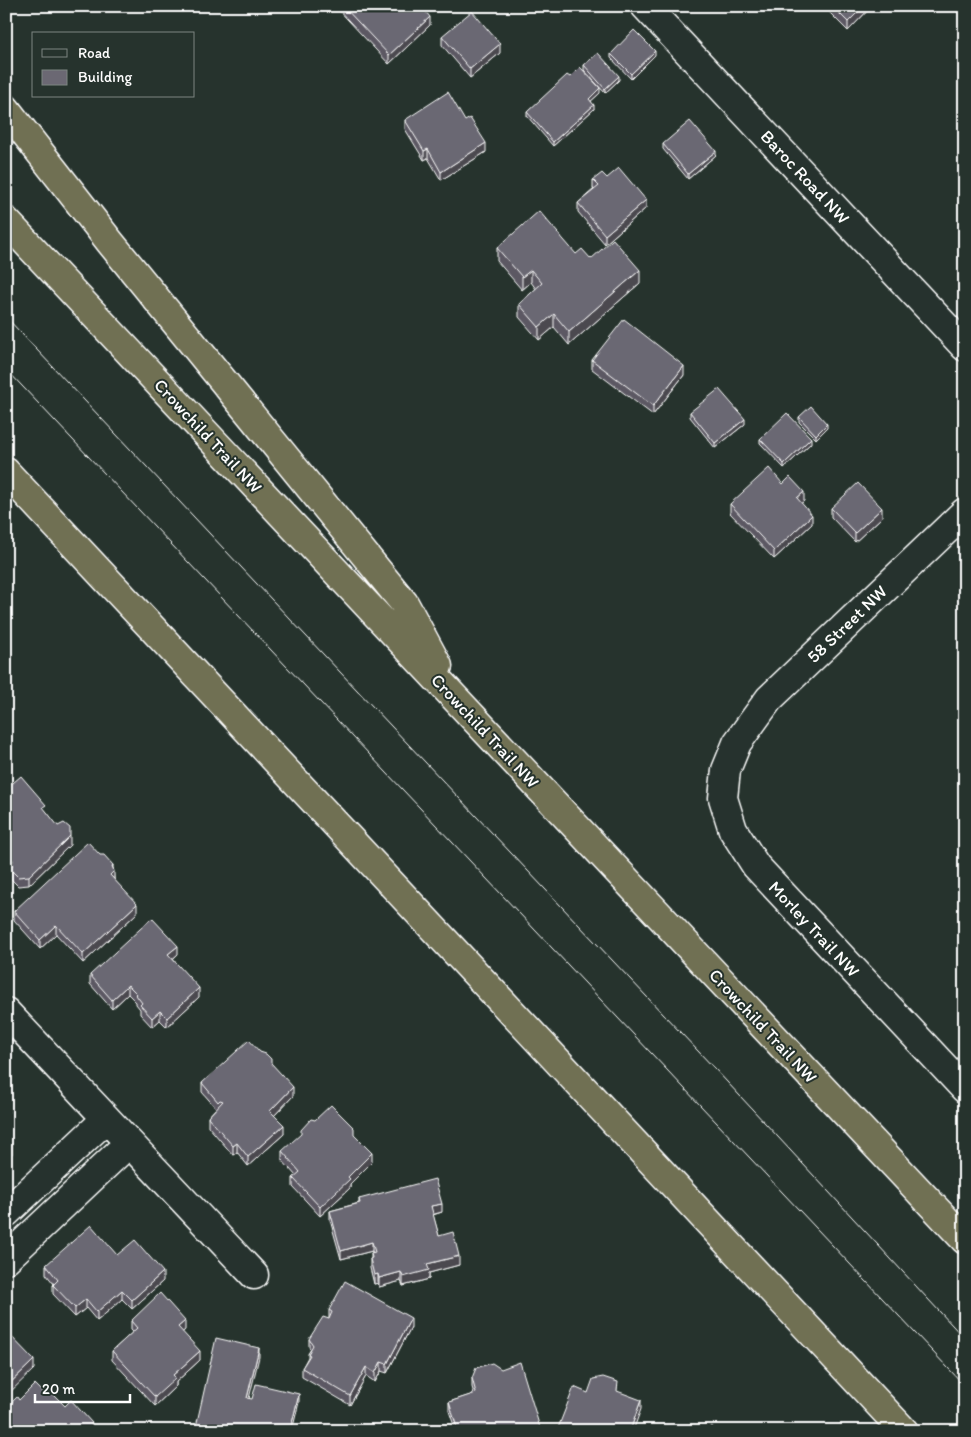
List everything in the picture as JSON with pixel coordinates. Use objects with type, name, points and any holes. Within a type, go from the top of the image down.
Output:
[{"type":"highway","points":[[6,109],[110,242],[404,603],[458,702]]},
{"type":"highway","name":"Crowchild Trail NW","points":[[6,221],[965,1240]]},
{"type":"highway","points":[[6,472],[904,1431]]},
{"type":"street","name":"Baroc Road NW","points":[[645,6],[965,348]]},
{"type":"street","name":"58 Street NW","points":[[737,743],[769,699],[965,512]]},
{"type":"street","name":"Morley Trail NW","points":[[737,743],[726,770],[723,798],[733,830],[756,866],[965,1089]]},
{"type":"street","points":[[6,1012],[254,1275]]},
{"type":"street","points":[[6,1213],[106,1119]]},
{"type":"street","points":[[6,1259],[129,1143]]},
{"type":"building","points":[[343,6],[421,6],[430,17],[389,55]]},
{"type":"building","points":[[832,6],[864,6],[848,22]]},
{"type":"building","points":[[472,11],[500,44],[470,69],[442,36]]},
{"type":"building","points":[[634,30],[655,51],[631,74],[611,54]]},
{"type":"building","points":[[598,53],[619,76],[605,89],[584,65]]},
{"type":"building","points":[[580,67],[600,88],[589,99],[594,105],[553,142],[527,112],[567,75],[570,77]]},
{"type":"building","points":[[448,92],[465,121],[470,118],[486,143],[441,172],[428,149],[424,151],[405,120]]},
{"type":"building","points":[[690,121],[716,151],[688,174],[663,144]]},
{"type":"building","points":[[619,168],[646,200],[605,235],[578,203],[599,186],[593,180],[602,173],[607,178]]},
{"type":"building","points":[[539,211],[576,254],[582,249],[591,259],[613,239],[640,270],[569,332],[554,314],[539,327],[519,304],[542,283],[531,270],[522,277],[497,248]]},
{"type":"building","points":[[624,319],[684,366],[653,406],[592,360]]},
{"type":"building","points":[[719,389],[745,419],[715,443],[690,412]]},
{"type":"building","points":[[811,406],[827,424],[816,435],[799,417]]},
{"type":"building","points":[[787,413],[811,438],[784,464],[760,439]]},
{"type":"building","points":[[769,468],[783,484],[790,477],[804,492],[797,498],[812,515],[774,551],[730,504]]},
{"type":"building","points":[[858,483],[882,508],[855,533],[831,508]]},
{"type":"building","points":[[21,776],[46,805],[43,807],[58,826],[64,823],[70,828],[70,836],[29,876],[18,877],[11,870],[13,860],[6,852],[6,789]]},
{"type":"building","points":[[88,842],[113,865],[114,871],[110,875],[137,904],[83,954],[56,925],[40,940],[14,911]]},
{"type":"building","points":[[152,918],[178,946],[168,954],[199,988],[167,1018],[160,1011],[152,1018],[140,1005],[142,1003],[137,994],[128,985],[112,1000],[90,975]]},
{"type":"building","points":[[249,1040],[260,1052],[266,1054],[271,1059],[271,1063],[293,1087],[270,1111],[284,1125],[248,1157],[237,1143],[233,1146],[208,1117],[223,1101],[220,1100],[218,1102],[202,1083]]},
{"type":"building","points":[[331,1105],[354,1128],[354,1135],[372,1153],[348,1177],[350,1179],[320,1207],[293,1178],[300,1172],[282,1151],[301,1134],[301,1130],[311,1119],[315,1120]]},
{"type":"building","points":[[6,1136],[12,1145],[6,1151]]},
{"type":"building","points":[[435,1179],[442,1204],[431,1206],[439,1236],[453,1232],[459,1256],[427,1264],[429,1270],[403,1277],[401,1272],[379,1278],[378,1274],[374,1275],[370,1259],[372,1258],[371,1253],[375,1252],[372,1242],[341,1251],[330,1211],[360,1203],[359,1199]]},
{"type":"building","points":[[91,1225],[117,1255],[135,1240],[163,1272],[132,1300],[122,1290],[97,1312],[86,1299],[75,1308],[53,1285],[58,1280],[46,1265]]},
{"type":"building","points":[[345,1281],[411,1318],[387,1364],[381,1362],[375,1373],[366,1367],[350,1396],[302,1368],[310,1355],[308,1354],[313,1345],[309,1339],[323,1317],[329,1319],[332,1312],[329,1310]]},
{"type":"building","points":[[160,1293],[185,1321],[178,1327],[200,1351],[173,1375],[176,1378],[155,1397],[112,1351],[137,1328],[131,1321]]},
{"type":"building","points":[[6,1331],[34,1360],[6,1387]]},
{"type":"building","points":[[216,1338],[259,1348],[247,1398],[252,1399],[256,1384],[299,1394],[290,1431],[195,1431]]},
{"type":"building","points":[[520,1362],[541,1431],[458,1431],[449,1402],[476,1393],[472,1378],[476,1368],[492,1363],[501,1369]]},
{"type":"building","points":[[603,1377],[618,1382],[617,1391],[641,1400],[630,1431],[560,1431],[561,1429],[558,1428],[574,1387],[588,1393],[593,1379]]},
{"type":"building","points":[[35,1384],[46,1395],[50,1391],[65,1406],[71,1400],[92,1423],[91,1429],[89,1431],[6,1431],[6,1408],[17,1397],[19,1400]]},
{"type":"building","points":[[712,1426],[716,1431],[706,1431]]},
{"type":"tram line","points":[[6,317],[715,1069],[965,1339]]},
{"type":"tram line","points":[[6,369],[965,1386]]}]
